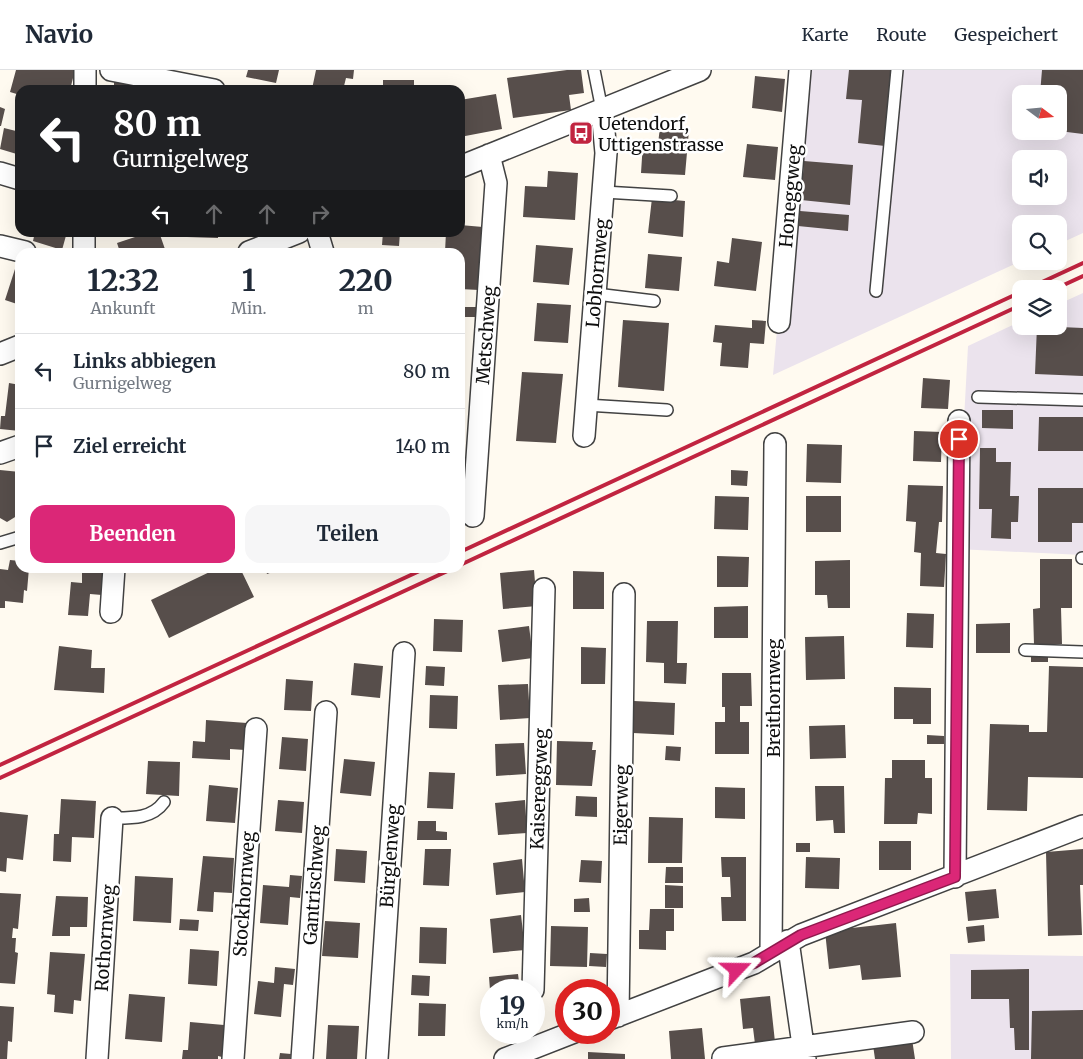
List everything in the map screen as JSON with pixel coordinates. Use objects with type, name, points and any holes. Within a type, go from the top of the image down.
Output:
[{"type":"street","points":[[85,70],[85,85]]},
{"type":"street","points":[[110,70],[164,85]]},
{"type":"street","points":[[465,165],[700,70]]},
{"type":"street","name":"Honeggweg","points":[[779,322],[800,70]]},
{"type":"street","name":"Lobhornweg","points":[[584,436],[604,192],[606,138],[602,110]]},
{"type":"street","name":"Metschweg","points":[[473,516],[496,183],[489,155]]},
{"type":"street","points":[[0,173],[15,178]]},
{"type":"street","points":[[260,248],[287,237]]},
{"type":"street","points":[[0,246],[15,250]]},
{"type":"street","points":[[0,354],[15,348]]},
{"type":"street","points":[[955,877],[959,421]]},
{"type":"street","name":"Breithornweg","points":[[775,444],[780,947],[804,1053]]},
{"type":"street","points":[[0,453],[15,448]]},
{"type":"street","points":[[111,612],[114,573]]},
{"type":"street","name":"Kaisereggweg","points":[[533,979],[544,589]]},
{"type":"street","name":"Eigerweg","points":[[614,979],[624,594]]},
{"type":"street","name":"Bürglenweg","points":[[377,1059],[404,653]]},
{"type":"street","name":"Gantrischweg","points":[[302,1059],[326,712]]},
{"type":"street","name":"Stockhornweg","points":[[233,1059],[256,729]]},
{"type":"street","name":"Rothornweg","points":[[97,1059],[112,818]]},
{"type":"street","points":[[620,1014],[754,963],[780,947],[1083,826]]},
{"type":"street","points":[[723,1058],[804,1053],[913,1032]]},
{"type":"street","points":[[505,1059],[555,1039]]},
{"type":"lane","points":[[594,70],[602,110]]},
{"type":"lane","points":[[876,291],[897,70]]},
{"type":"lane","points":[[604,192],[671,196]]},
{"type":"lane","points":[[596,294],[654,301]]},
{"type":"lane","points":[[978,397],[1083,400]]},
{"type":"lane","points":[[586,405],[667,410]]},
{"type":"lane","points":[[0,543],[15,538]]},
{"type":"lane","points":[[1025,650],[1083,652]]},
{"type":"lane","points":[[112,818],[134,818],[152,813],[164,802]]},
{"type":"shaded area","points":[[800,70],[1083,70],[1083,233],[1067,240],[1067,215],[1012,215],[1012,265],[773,375]]},
{"type":"shaded area","points":[[1083,293],[1083,555],[957,549],[968,346],[1012,325],[1012,335],[1067,335],[1067,300]]},
{"type":"shaded area","points":[[950,954],[1083,956],[1083,1059],[951,1059]]},
{"type":"building","points":[[16,70],[75,70],[71,85],[15,85],[15,94],[10,92]]},
{"type":"building","points":[[248,70],[279,70],[276,83],[246,77]]},
{"type":"building","points":[[316,70],[354,70],[353,79],[346,78],[344,85],[313,85]]},
{"type":"building","points":[[567,70],[581,70],[584,93],[569,95],[571,110],[513,118],[507,78]]},
{"type":"building","points":[[849,70],[892,70],[885,146],[858,143],[862,100],[846,99]]},
{"type":"building","points":[[1042,70],[1083,70],[1083,134],[1068,132],[1068,85],[1041,85]]},
{"type":"building","points":[[755,76],[785,79],[782,112],[752,108]]},
{"type":"building","points":[[114,79],[147,80],[147,85],[114,85]]},
{"type":"building","points":[[383,80],[414,80],[414,85],[383,85]]},
{"type":"building","points":[[496,94],[502,129],[465,136],[465,99]]},
{"type":"building","points":[[0,107],[5,109],[1,126],[0,126]]},
{"type":"building","points":[[660,127],[689,130],[685,175],[641,173],[643,142],[658,144]]},
{"type":"building","points":[[4,128],[15,131],[15,154],[0,149]]},
{"type":"building","points":[[747,144],[778,147],[775,180],[743,177]]},
{"type":"building","points":[[804,161],[853,165],[850,205],[801,200]]},
{"type":"building","points":[[548,171],[578,173],[575,220],[523,217],[525,186],[547,187]]},
{"type":"building","points":[[652,198],[685,201],[683,237],[648,233]]},
{"type":"building","points":[[800,211],[849,215],[848,231],[798,226]]},
{"type":"building","points":[[465,225],[483,227],[479,290],[465,289],[465,248],[445,248],[446,237],[465,237]]},
{"type":"building","points":[[34,237],[66,237],[63,248],[56,248],[33,241]]},
{"type":"building","points":[[135,237],[161,237],[165,248],[119,248],[117,243]]},
{"type":"building","points":[[383,237],[400,237],[399,246],[382,245]]},
{"type":"building","points":[[732,238],[762,242],[756,291],[714,286],[717,261],[729,263]]},
{"type":"building","points":[[536,245],[573,248],[569,285],[533,282]]},
{"type":"building","points":[[648,254],[682,257],[679,291],[645,288]]},
{"type":"building","points":[[15,269],[15,303],[5,300]]},
{"type":"building","points":[[537,303],[571,305],[568,343],[534,341]]},
{"type":"building","points":[[465,307],[480,307],[479,317],[465,317]]},
{"type":"building","points":[[623,320],[669,323],[664,391],[618,387]]},
{"type":"building","points":[[752,320],[766,321],[764,344],[750,343],[748,368],[720,366],[722,343],[713,342],[715,325],[752,328]]},
{"type":"building","points":[[1067,327],[1083,328],[1083,376],[1035,374],[1037,335],[1067,335]]},
{"type":"building","points":[[522,372],[563,374],[556,443],[516,441]]},
{"type":"building","points":[[923,378],[950,380],[948,409],[921,408]]},
{"type":"building","points":[[9,383],[15,384],[15,430],[0,429],[1,416],[5,416]]},
{"type":"building","points":[[982,410],[1013,410],[1013,429],[982,428]]},
{"type":"building","points":[[1039,417],[1083,417],[1083,451],[1038,451]]},
{"type":"building","points":[[914,431],[942,432],[941,462],[913,461]]},
{"type":"building","points":[[807,444],[842,445],[841,483],[806,482]]},
{"type":"building","points":[[980,448],[996,448],[996,462],[1011,462],[1010,496],[1019,496],[1018,522],[1011,522],[1011,539],[991,538],[992,509],[979,509]]},
{"type":"building","points":[[0,470],[15,472],[15,517],[7,522],[0,518]]},
{"type":"building","points":[[731,470],[748,471],[747,486],[731,485]]},
{"type":"building","points":[[908,485],[943,486],[942,522],[939,522],[936,553],[946,554],[944,587],[920,586],[921,553],[914,552],[916,522],[906,521]]},
{"type":"building","points":[[1038,488],[1083,488],[1083,523],[1072,523],[1072,542],[1038,542]]},
{"type":"building","points":[[715,496],[749,497],[748,530],[714,529]]},
{"type":"building","points":[[806,496],[841,496],[841,532],[806,532]]},
{"type":"building","points":[[717,556],[749,557],[748,587],[717,587]]},
{"type":"building","points":[[1040,559],[1072,559],[1072,608],[1061,608],[1062,644],[1034,645],[1033,609],[1040,608]]},
{"type":"building","points":[[10,560],[15,560],[15,573],[29,573],[27,591],[24,590],[23,603],[5,601],[5,608],[0,608],[0,569],[8,570]]},
{"type":"building","points":[[850,560],[850,608],[828,608],[827,595],[815,595],[815,561]]},
{"type":"building","points":[[534,570],[537,606],[503,609],[500,573]]},
{"type":"building","points":[[573,571],[604,572],[604,609],[573,609]]},
{"type":"building","points":[[82,573],[104,573],[102,595],[90,594],[88,616],[68,615],[71,582],[82,583]]},
{"type":"building","points":[[208,573],[242,573],[254,597],[169,638],[151,600]]},
{"type":"building","points":[[748,606],[748,638],[714,638],[714,607]]},
{"type":"building","points":[[907,613],[934,614],[933,648],[906,647]]},
{"type":"building","points":[[434,619],[463,620],[462,652],[433,651]]},
{"type":"building","points":[[647,621],[678,621],[677,663],[687,663],[686,684],[664,683],[664,663],[646,662]]},
{"type":"building","points":[[1010,623],[1010,653],[976,653],[976,624]]},
{"type":"building","points":[[529,626],[533,658],[502,662],[498,630]]},
{"type":"building","points":[[844,636],[845,679],[806,680],[805,637]]},
{"type":"building","points":[[59,646],[92,650],[91,668],[105,668],[104,693],[54,690]]},
{"type":"building","points":[[581,647],[606,648],[605,684],[581,684]]},
{"type":"building","points":[[1031,652],[1048,652],[1048,662],[1031,662]]},
{"type":"building","points":[[354,663],[383,666],[380,698],[351,695]]},
{"type":"building","points":[[426,666],[445,667],[444,686],[425,685]]},
{"type":"building","points":[[1049,666],[1083,667],[1083,778],[1028,777],[1027,811],[987,810],[990,724],[1029,725],[1029,732],[1047,732]]},
{"type":"building","points":[[722,673],[751,673],[752,706],[740,706],[740,722],[749,722],[749,754],[715,754],[715,722],[725,722],[725,707],[722,707]]},
{"type":"building","points":[[286,679],[313,681],[311,711],[284,710]]},
{"type":"building","points":[[528,684],[530,718],[500,720],[498,685]]},
{"type":"building","points":[[894,687],[931,688],[931,724],[913,724],[913,719],[894,719]]},
{"type":"building","points":[[430,695],[458,696],[457,729],[429,728]]},
{"type":"building","points":[[634,701],[675,703],[674,735],[633,733]]},
{"type":"building","points":[[206,720],[247,723],[245,750],[230,749],[230,760],[192,758],[193,741],[205,742]]},
{"type":"building","points":[[845,725],[846,758],[810,759],[809,726]]},
{"type":"building","points":[[927,735],[944,736],[944,744],[927,744]]},
{"type":"building","points":[[282,737],[308,739],[306,771],[279,769]]},
{"type":"building","points":[[557,741],[593,742],[592,750],[596,750],[592,786],[556,785]]},
{"type":"building","points":[[524,743],[526,774],[496,776],[495,744]]},
{"type":"building","points":[[666,746],[681,747],[680,761],[665,760]]},
{"type":"building","points":[[344,759],[375,762],[371,796],[340,793]]},
{"type":"building","points":[[892,760],[925,760],[925,778],[932,778],[932,814],[918,813],[917,824],[884,824],[885,778],[892,778]]},
{"type":"building","points":[[148,761],[180,762],[179,796],[146,794]]},
{"type":"building","points":[[429,772],[455,773],[453,809],[427,808]]},
{"type":"building","points":[[209,785],[238,788],[235,823],[206,821]]},
{"type":"building","points":[[815,786],[844,786],[845,833],[834,833],[833,820],[816,821]]},
{"type":"building","points":[[715,787],[745,788],[745,819],[715,818]]},
{"type":"building","points":[[576,796],[597,797],[597,817],[575,816]]},
{"type":"building","points":[[61,799],[96,801],[94,838],[72,837],[71,862],[53,861],[54,834],[59,834]]},
{"type":"building","points":[[278,800],[304,802],[302,833],[275,831]]},
{"type":"building","points":[[525,800],[527,833],[498,835],[495,803]]},
{"type":"building","points":[[0,812],[28,815],[23,860],[7,858],[6,872],[0,871]]},
{"type":"building","points":[[649,817],[683,818],[682,863],[648,863]]},
{"type":"building","points":[[418,821],[436,821],[436,831],[447,832],[447,840],[417,840]]},
{"type":"building","points":[[879,841],[911,841],[911,870],[879,870]]},
{"type":"building","points":[[796,843],[810,843],[810,852],[796,852]]},
{"type":"building","points":[[336,849],[367,851],[365,883],[334,881]]},
{"type":"building","points":[[425,849],[451,849],[449,886],[423,885]]},
{"type":"building","points":[[1083,849],[1083,885],[1080,885],[1082,935],[1048,936],[1046,852]]},
{"type":"building","points":[[203,856],[234,858],[232,893],[214,892],[213,912],[197,911]]},
{"type":"building","points":[[721,857],[746,857],[746,921],[722,921],[721,897],[731,897],[730,877],[722,877]]},
{"type":"building","points":[[806,857],[840,858],[839,889],[805,888]]},
{"type":"building","points":[[522,859],[525,892],[496,895],[493,863]]},
{"type":"building","points":[[581,860],[602,861],[601,883],[579,882]]},
{"type":"building","points":[[666,867],[683,867],[683,883],[665,883]]},
{"type":"building","points":[[290,875],[302,876],[300,898],[290,897],[288,925],[260,923],[263,885],[289,887]]},
{"type":"building","points":[[135,876],[173,878],[171,923],[133,921]]},
{"type":"building","points":[[665,885],[683,886],[683,908],[665,908]]},
{"type":"building","points":[[996,889],[999,918],[968,921],[965,892]]},
{"type":"building","points":[[0,893],[21,894],[18,929],[13,928],[12,938],[16,938],[15,952],[18,953],[15,984],[0,983]]},
{"type":"building","points":[[56,896],[88,897],[87,927],[70,927],[70,936],[52,936]]},
{"type":"building","points":[[589,898],[590,912],[574,912],[574,899]]},
{"type":"building","points":[[650,909],[674,909],[674,931],[666,931],[666,950],[639,949],[639,930],[649,930]]},
{"type":"building","points":[[521,915],[525,950],[493,953],[490,919]]},
{"type":"building","points":[[180,919],[199,920],[198,931],[179,930]]},
{"type":"building","points":[[325,921],[360,923],[358,958],[322,956]]},
{"type":"building","points":[[896,923],[901,977],[862,980],[860,965],[829,969],[825,931]]},
{"type":"building","points":[[984,925],[985,941],[968,943],[966,927]]},
{"type":"building","points":[[551,926],[588,927],[587,967],[550,966]]},
{"type":"building","points":[[420,927],[447,928],[446,964],[419,963]]},
{"type":"building","points":[[190,949],[219,951],[217,986],[188,984]]},
{"type":"building","points":[[50,952],[85,954],[81,1001],[74,1000],[73,1014],[54,1012],[55,995],[47,994]]},
{"type":"building","points":[[590,953],[607,954],[606,967],[589,966]]},
{"type":"building","points":[[275,967],[295,969],[293,985],[284,984],[281,1017],[254,1014],[258,981],[274,983]]},
{"type":"building","points":[[1029,969],[1029,1050],[1015,1050],[1014,1028],[1010,1028],[1009,999],[971,999],[971,970]]},
{"type":"building","points":[[518,974],[519,979],[489,979],[489,977]]},
{"type":"building","points":[[412,975],[430,976],[429,996],[411,995]]},
{"type":"building","points":[[129,994],[165,997],[162,1042],[125,1039]]},
{"type":"building","points":[[770,996],[775,1042],[755,1044],[753,1028],[743,1029],[740,999]]},
{"type":"building","points":[[419,1003],[446,1004],[445,1036],[418,1036]]},
{"type":"building","points":[[0,1006],[14,1007],[12,1042],[8,1041],[7,1059],[0,1059]]},
{"type":"building","points":[[1083,1010],[1083,1059],[1031,1059],[1032,1011]]},
{"type":"building","points":[[190,1022],[224,1025],[222,1057],[218,1056],[218,1059],[182,1059],[183,1050],[188,1050]]},
{"type":"building","points":[[328,1025],[359,1026],[357,1059],[326,1059]]},
{"type":"building","points":[[702,1028],[705,1059],[671,1059],[669,1031]]},
{"type":"building","points":[[912,1039],[915,1059],[875,1059],[873,1045]]},
{"type":"building","points":[[588,1052],[625,1054],[625,1059],[588,1059]]},
{"type":"building","points":[[280,1053],[291,1054],[290,1059],[279,1059]]},
{"type":"railway","points":[[1046,280],[1083,263]]},
{"type":"railway","points":[[1067,283],[1083,276]]},
{"type":"railway","points":[[465,550],[1012,296]]},
{"type":"railway","points":[[465,563],[1012,309]]},
{"type":"railway","points":[[0,765],[415,573]]},
{"type":"railway","points":[[0,778],[443,573]]},
{"type":"place","name":"Uetendorf, Uttigenstrasse","points":[[581,133]]},
{"type":"route","points":[[737,970],[754,963],[801,935],[955,877],[959,439]]}]
